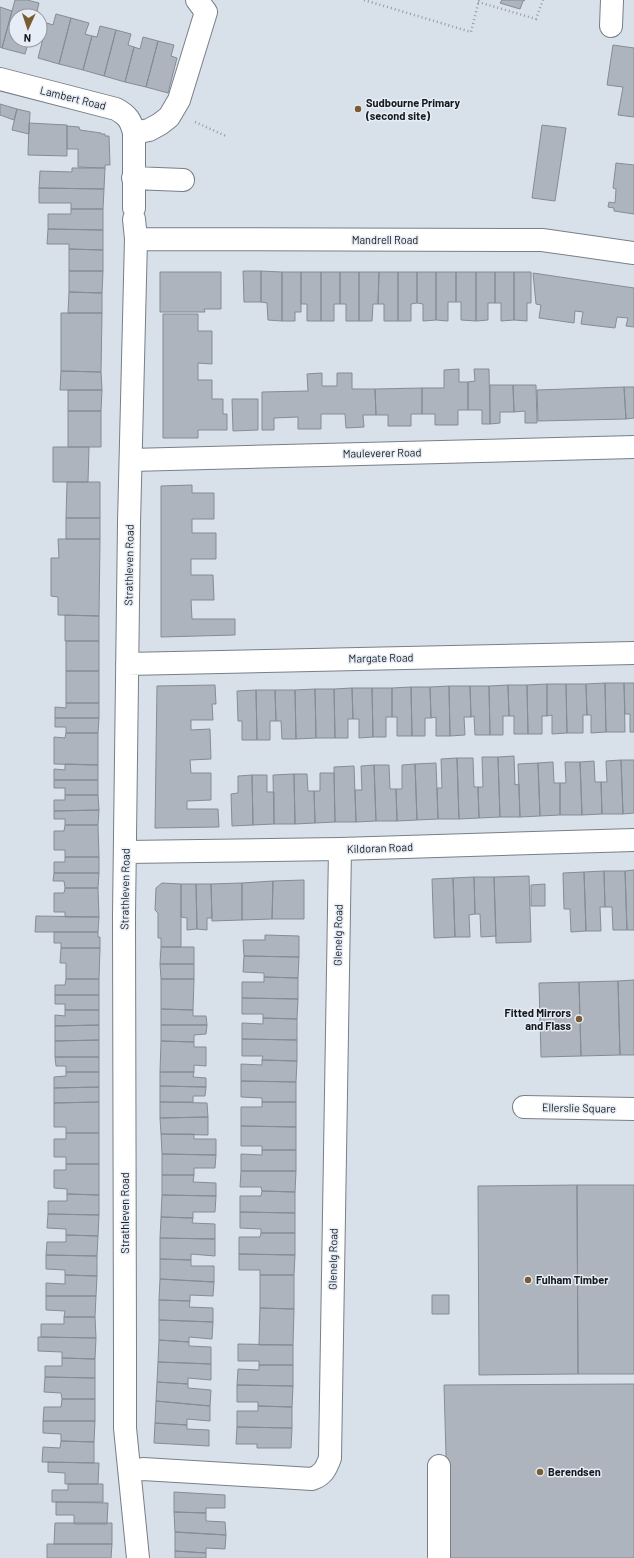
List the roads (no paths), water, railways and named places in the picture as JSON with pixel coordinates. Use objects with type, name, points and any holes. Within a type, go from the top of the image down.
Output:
[{"type":"street","points":[[611,26],[612,0]]},
{"type":"street","points":[[134,132],[149,130],[160,124],[168,117],[179,100],[202,6]]},
{"type":"street","name":"Lambert Road","points":[[0,79],[116,109],[126,114],[131,122],[134,132]]},
{"type":"street","name":"Strathleven Road","points":[[134,132],[124,915],[125,1420],[138,1558]]},
{"type":"street","points":[[133,178],[183,180]]},
{"type":"street","name":"Mandrell Road","points":[[134,222],[542,240],[634,253]]},
{"type":"street","name":"Mauleverer Road","points":[[131,460],[634,447]]},
{"type":"street","name":"Margate Road","points":[[127,664],[634,653]]},
{"type":"street","name":"Kildoran Road","points":[[126,852],[340,849],[634,840]]},
{"type":"street","name":"Glenelg Road","points":[[130,1471],[142,1470],[312,1479],[320,1476],[326,1469],[330,1458],[340,849]]},
{"type":"street","name":"Ellerslie Square","points":[[524,1107],[634,1109]]},
{"type":"street","points":[[439,1466],[439,1558]]},
{"type":"place","name":"Sudbourne Primary (second site)","points":[[358,109]]},
{"type":"place","name":"Fitted Mirrors and Flass","points":[[579,1019]]},
{"type":"place","name":"Fulham Timber","points":[[528,1280]]},
{"type":"place","name":"Berendsen","points":[[540,1472]]}]
